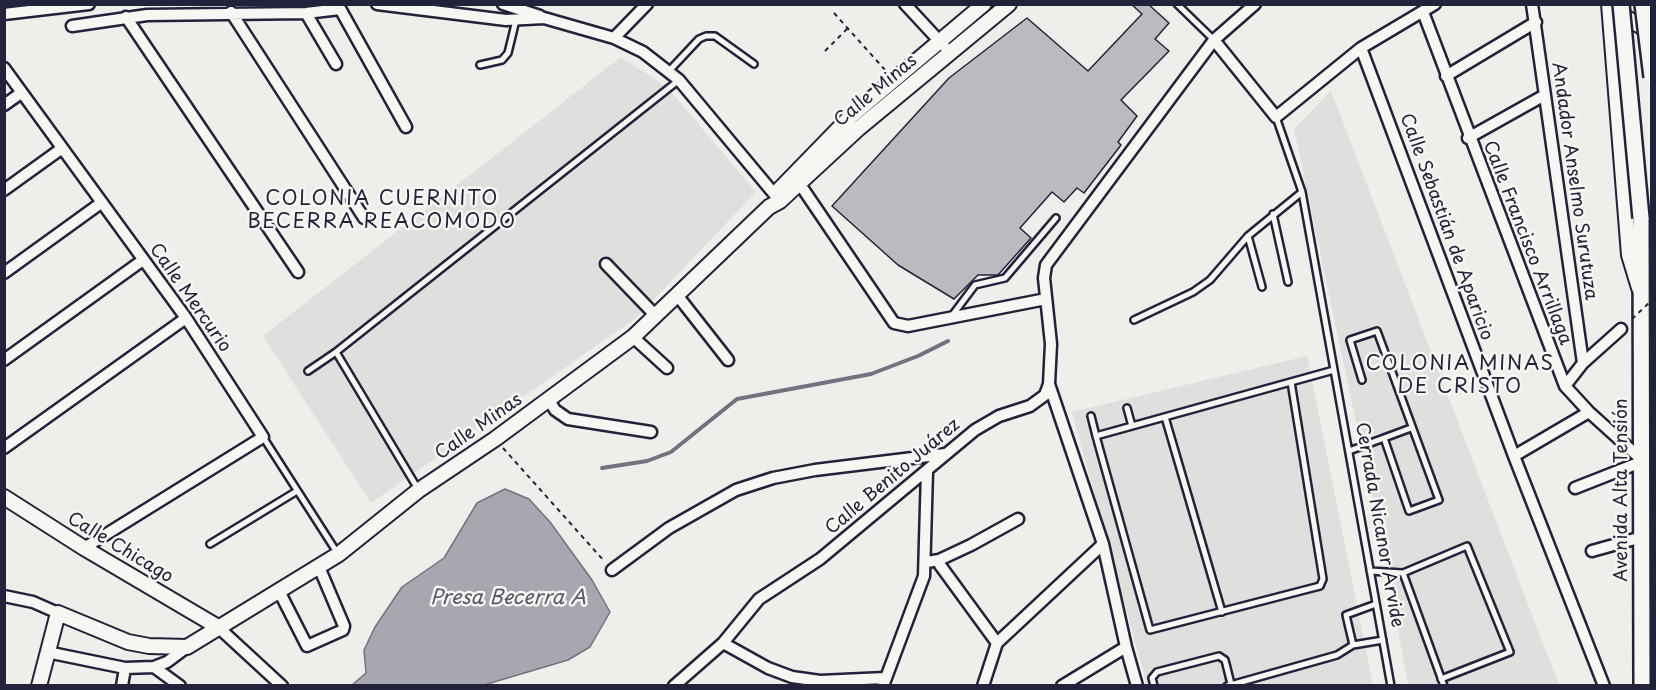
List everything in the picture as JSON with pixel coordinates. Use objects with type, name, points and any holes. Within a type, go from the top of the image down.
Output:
[{"type":"main road","points":[[1643,4],[1652,77]]},
{"type":"main road","name":"Avenida Alta Tensión","points":[[1613,5],[1641,218],[1646,298],[1641,460],[1642,686]]},
{"type":"street","points":[[4,14],[89,4]]},
{"type":"street","points":[[377,4],[516,20],[544,18]]},
{"type":"street","points":[[503,4],[614,38],[643,52],[669,71],[679,80],[772,201]]},
{"type":"street","points":[[614,38],[647,4]]},
{"type":"street","points":[[905,4],[950,53]]},
{"type":"street","name":"Calle Minas","points":[[795,179],[832,134],[984,4]]},
{"type":"street","name":"Calle Minas","points":[[154,667],[167,662],[218,627],[339,554],[419,490],[495,439],[633,337],[795,179],[1009,4]]},
{"type":"street","points":[[1137,686],[1103,544],[1049,384],[1051,344],[1044,278],[1046,265],[1214,40],[1255,4]]},
{"type":"street","points":[[1276,117],[1361,48],[1435,4]]},
{"type":"street","name":"Andador Anselmo Surutuza","points":[[1532,4],[1536,22],[1543,96],[1583,363]]},
{"type":"street","points":[[1613,5],[1652,33]]},
{"type":"street","name":"Avenida Alta Tensión","points":[[1613,5],[1629,255],[1646,298]]},
{"type":"street","points":[[72,26],[126,17],[231,12],[306,12],[339,7],[406,127]]},
{"type":"street","points":[[231,12],[364,218]]},
{"type":"street","points":[[306,12],[336,64]]},
{"type":"street","name":"Calle Francisco Arrillaga","points":[[1423,12],[1468,138],[1565,386],[1589,412],[1641,460]]},
{"type":"street","points":[[126,17],[298,272]]},
{"type":"street","points":[[1446,76],[1536,22]]},
{"type":"street","name":"Cerrada Nicanor Arvide","points":[[1214,40],[1276,117]]},
{"type":"street","name":"Calle Sebastián de Aparicio","points":[[1361,48],[1514,456],[1604,686]]},
{"type":"street","name":"Calle Mercurio","points":[[4,68],[186,318],[263,436]]},
{"type":"street","points":[[4,105],[21,93]]},
{"type":"street","points":[[1468,138],[1543,96]]},
{"type":"street","points":[[4,190],[61,149]]},
{"type":"street","points":[[795,179],[894,323],[908,326],[1046,299]]},
{"type":"street","points":[[4,273],[101,203]]},
{"type":"street","points":[[4,360],[143,260]]},
{"type":"street","points":[[606,264],[656,316]]},
{"type":"street","points":[[677,295],[728,360]]},
{"type":"street","points":[[4,448],[186,318]]},
{"type":"street","points":[[1565,386],[1583,363],[1621,329]]},
{"type":"street","points":[[633,337],[667,368]]},
{"type":"street","name":"Calle Benito Juárez","points":[[674,686],[723,643],[759,598],[820,560],[945,454],[986,423],[1038,402],[1045,395],[1049,384]]},
{"type":"street","points":[[549,400],[555,410],[568,419],[651,432]]},
{"type":"street","points":[[1514,456],[1589,412]]},
{"type":"street","points":[[84,548],[263,436]]},
{"type":"street","points":[[612,570],[669,528],[736,490],[773,478],[815,470],[945,454]]},
{"type":"street","points":[[1575,488],[1641,460]]},
{"type":"street","points":[[723,643],[768,668],[792,676],[820,681],[884,682],[924,576],[927,562],[927,471]]},
{"type":"street","name":"Calle Chicago","points":[[4,497],[84,548],[218,627]]},
{"type":"street","points":[[927,562],[939,560],[971,546],[1017,519]]},
{"type":"street","points":[[1592,551],[1641,537]]},
{"type":"street","points":[[983,686],[997,643],[1103,544]]},
{"type":"street","points":[[940,565],[997,643]]},
{"type":"street","points":[[279,591],[305,645],[310,646],[343,630],[344,626],[319,567]]},
{"type":"street","points":[[4,596],[33,602],[128,642],[148,646],[187,647]]},
{"type":"street","points":[[39,686],[58,613]]},
{"type":"street","points":[[218,627],[282,686]]},
{"type":"street","points":[[1062,686],[1126,647]]},
{"type":"street","points":[[47,652],[125,668],[154,667],[180,686]]},
{"type":"street","points":[[122,686],[125,668]]},
{"type":"lane","points":[[1178,4],[1214,40]]},
{"type":"lane","points":[[1185,10],[1190,4]]},
{"type":"lane","points":[[480,66],[502,60],[508,53],[516,20]]},
{"type":"lane","points":[[669,71],[699,39],[706,36],[715,36],[754,63]]},
{"type":"lane","points":[[308,371],[336,352],[679,80]]},
{"type":"lane","name":"Cerrada Nicanor Arvide","points":[[1276,117],[1302,192],[1391,686]]},
{"type":"lane","points":[[1134,320],[1193,292],[1210,280],[1248,236],[1302,192]]},
{"type":"lane","points":[[1274,214],[1288,282]]},
{"type":"lane","points":[[950,318],[975,285],[1005,278],[1056,218]]},
{"type":"lane","points":[[1248,236],[1262,287]]},
{"type":"lane","points":[[1362,380],[1350,340],[1377,331],[1439,500],[1409,511],[1384,438]]},
{"type":"lane","points":[[336,352],[419,490]]},
{"type":"lane","points":[[1096,436],[1334,370]]},
{"type":"lane","points":[[1091,417],[1150,630],[1320,586],[1323,579],[1292,382]]},
{"type":"lane","points":[[1127,408],[1132,426]]},
{"type":"lane","points":[[1165,417],[1221,612]]},
{"type":"lane","points":[[1349,451],[1411,428]]},
{"type":"lane","name":"Calle Mercurio","points":[[263,436],[339,554]]},
{"type":"lane","points":[[210,543],[297,491]]},
{"type":"lane","points":[[1371,571],[1403,573],[1467,546],[1510,652],[1443,682],[1403,573]]},
{"type":"lane","points":[[1353,645],[1346,615],[1377,604]]},
{"type":"lane","points":[[1154,686],[1152,678],[1157,672],[1219,656],[1224,660],[1229,685],[1337,655],[1353,645],[1383,640]]},
{"type":"path","points":[[834,13],[895,80]]},
{"type":"path","points":[[825,51],[848,28]]},
{"type":"path","points":[[1632,319],[1646,298]]},
{"type":"path","points":[[495,439],[612,570]]},
{"type":"shaded area","points":[[621,57],[667,87],[756,192],[636,318],[371,503],[263,336]]},
{"type":"shaded area","points":[[1331,91],[1559,685],[1408,685],[1386,564],[1294,129]]},
{"type":"shaded area","points":[[1307,356],[1373,685],[1147,685],[1072,412]]},
{"type":"water","name":"Presa Becerra A","points":[[505,489],[529,499],[550,522],[592,580],[610,612],[590,647],[568,660],[484,685],[352,685],[366,673],[364,650],[375,627],[402,587],[444,558],[477,503]]},
{"type":"building","points":[[1131,4],[1148,4],[1169,23],[1155,39],[1169,51],[1121,100],[1137,116],[1118,142],[1121,145],[1084,193],[1077,188],[1064,202],[1052,192],[1020,228],[1031,238],[998,275],[978,275],[954,299],[898,265],[832,206],[949,78],[1027,18],[1088,71],[1142,14]]},
{"type":"waterway","points":[[602,468],[647,461],[671,452],[737,399],[871,374],[918,356],[948,341]]},
{"type":"district","name":"COLONIA CUERNITO BECERRA REACOMODO","points":[[382,210]]},
{"type":"district","name":"COLONIA MINAS DE CRISTO","points":[[1460,376]]}]
